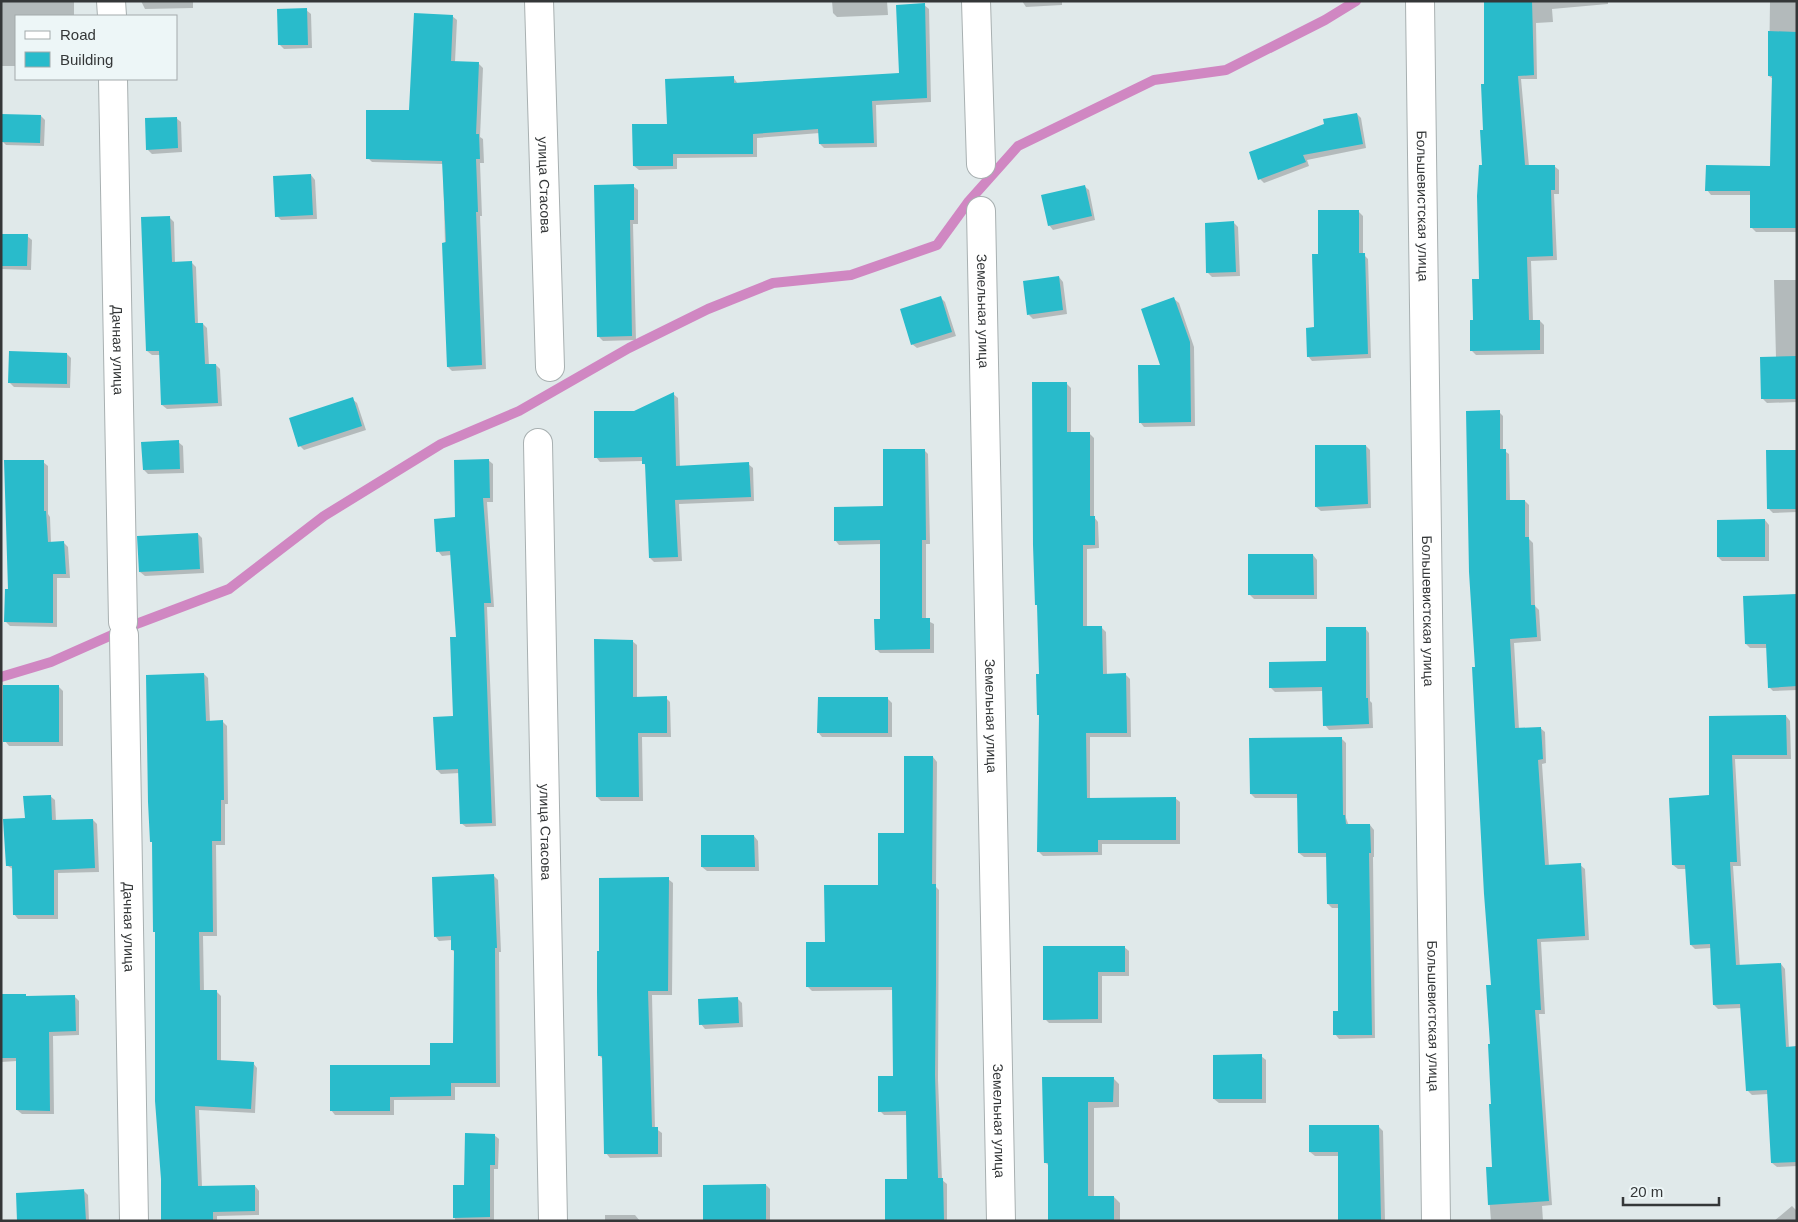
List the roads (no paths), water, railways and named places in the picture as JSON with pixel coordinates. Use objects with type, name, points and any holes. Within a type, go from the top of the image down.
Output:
[{"type":"street","points":[[111,1],[112,15]]},
{"type":"street","name":"улица Стасова","points":[[539,1],[550,367]]},
{"type":"street","points":[[976,1],[981,164]]},
{"type":"street","name":"Большевистская улица","points":[[1420,1],[1436,1221]]},
{"type":"street","name":"Дачная улица","points":[[113,80],[134,1221]]},
{"type":"street","name":"Земельная улица","points":[[981,211],[1001,1221]]},
{"type":"street","name":"улица Стасова","points":[[538,444],[553,1221]]},
{"type":"waterway","points":[[1,677],[51,662],[139,623],[229,589],[324,516],[441,444],[519,411],[629,348],[708,309],[773,283],[851,275],[937,245],[969,201],[1018,146],[1154,80],[1226,70],[1325,20],[1356,1]]}]
